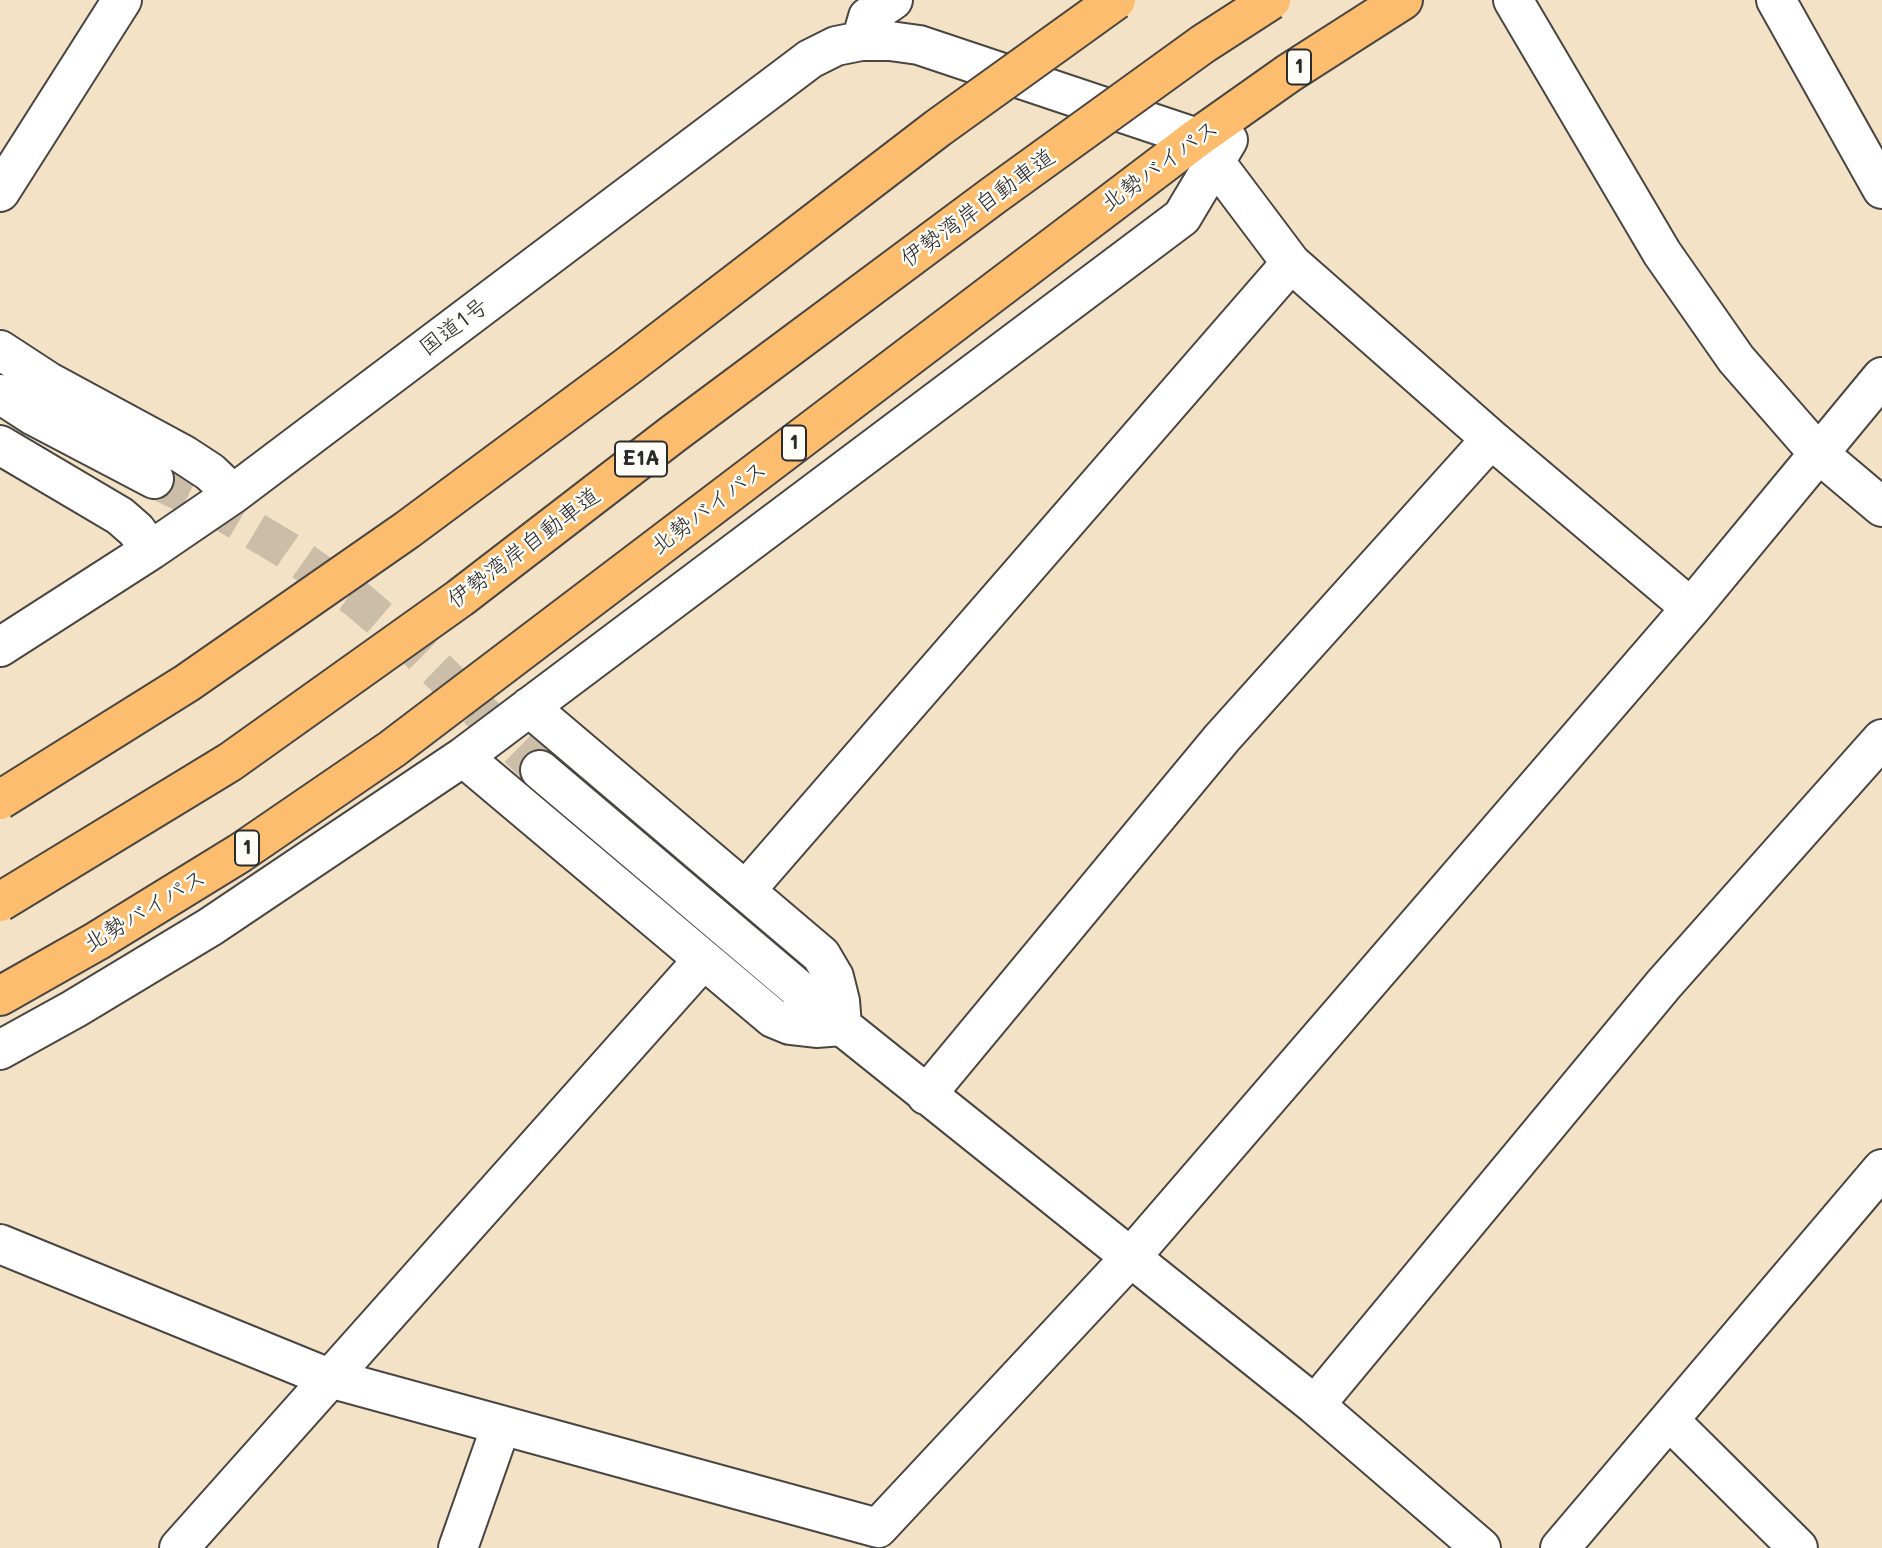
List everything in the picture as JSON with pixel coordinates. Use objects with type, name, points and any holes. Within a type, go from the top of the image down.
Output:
[{"type":"highway","points":[[0,800],[187,683],[407,530],[639,358],[938,128],[1116,0]]},
{"type":"highway","name":"伊勢湾岸自動車道","points":[[0,902],[230,762],[460,598],[673,434],[994,195],[1203,44],[1271,0]]},
{"type":"highway","name":"北勢バイパス","points":[[0,996],[240,853],[392,749],[1206,150],[1252,99],[1404,0]]},
{"type":"street","points":[[0,192],[122,0]]},
{"type":"street","points":[[862,41],[868,18],[893,0]]},
{"type":"street","points":[[1513,0],[1662,253],[1736,359],[1818,453],[1882,507]]},
{"type":"street","points":[[1776,0],[1882,190]]},
{"type":"street","name":"国道1号","points":[[0,647],[233,494],[810,59],[836,46],[862,41],[919,45],[1206,150]]},
{"type":"street","points":[[1206,150],[1292,263],[1491,439],[1690,608]]},
{"type":"street","points":[[0,1050],[210,927],[463,757],[1182,217],[1206,150]]},
{"type":"street","points":[[746,890],[1292,263]]},
{"type":"street","points":[[0,350],[49,382],[184,455],[210,472],[233,494]]},
{"type":"street","points":[[0,1244],[329,1378],[878,1528],[1129,1258],[1690,608],[1882,377]]},
{"type":"street","points":[[0,394],[34,416],[154,479]]},
{"type":"street","points":[[926,1095],[1222,738],[1491,439]]},
{"type":"street","points":[[0,444],[120,516],[136,530],[151,550]]},
{"type":"street","points":[[529,707],[821,956],[834,977],[842,1026]]},
{"type":"street","points":[[1315,1405],[1664,984],[1882,739]]},
{"type":"street","points":[[463,757],[772,1018],[790,1025],[842,1026]]},
{"type":"street","points":[[540,770],[842,1026],[1315,1405],[1481,1548]]},
{"type":"street","points":[[178,1548],[703,960]]},
{"type":"street","points":[[1560,1548],[1882,1170]]},
{"type":"street","points":[[1670,1421],[1798,1548]]},
{"type":"street","points":[[458,1548],[501,1426]]},
{"type":"tunnel","points":[[154,479],[223,512],[285,549],[358,600],[419,652],[540,770]]}]
